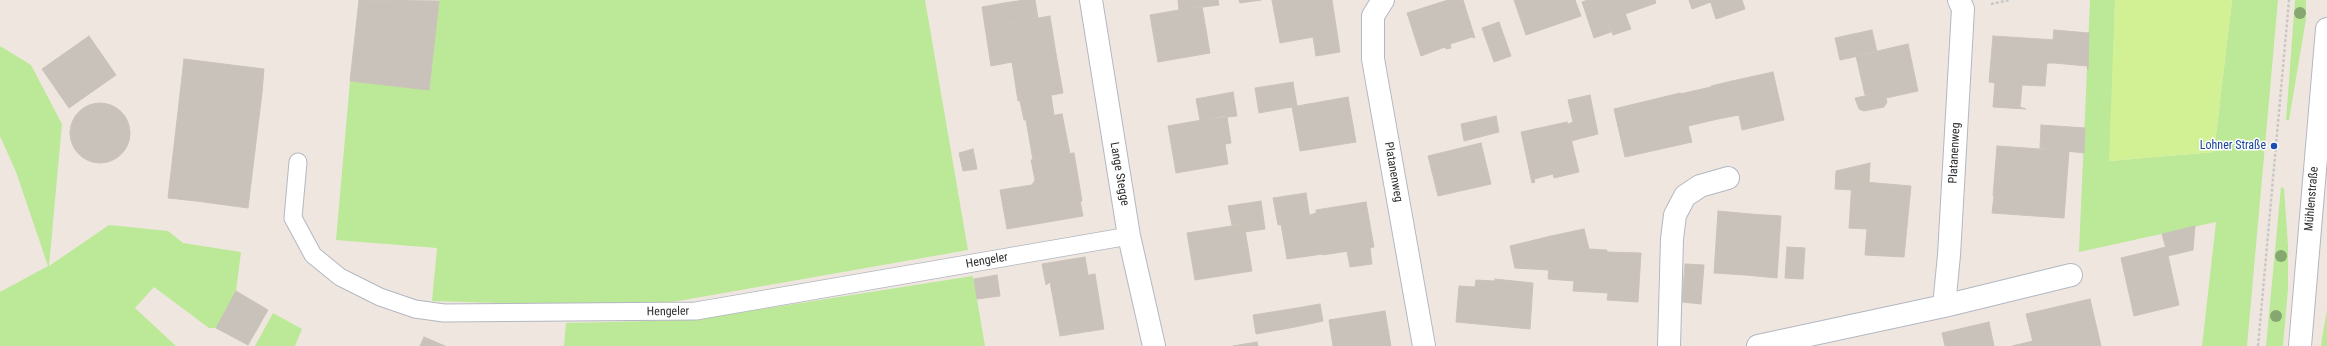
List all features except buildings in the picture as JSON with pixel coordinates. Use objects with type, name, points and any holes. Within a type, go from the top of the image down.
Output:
[{"type":"street","name":"Lange Stegge","points":[[1091,0],[1129,236],[1154,346]]},
{"type":"street","name":"Platanenweg","points":[[1383,0],[1373,16],[1373,58],[1424,346]]},
{"type":"street","name":"Platanenweg","points":[[1944,306],[1949,255],[1963,9],[1959,0]]},
{"type":"street","name":"Mühlenstraße","points":[[2300,346],[2327,29]]},
{"type":"street","points":[[1669,346],[1672,239],[1675,215],[1685,196],[1700,186],[1728,178]]},
{"type":"street","points":[[1758,346],[1944,306],[2070,275]]},
{"type":"lane","name":"Hengeler","points":[[298,162],[294,218],[313,255],[340,277],[380,297],[415,308],[444,313],[696,311],[1129,236]]},
{"type":"path","points":[[2258,346],[2289,0]]},
{"type":"green space","points":[[439,0],[925,0],[968,250],[661,304],[566,305],[432,301],[437,248],[336,240],[350,81],[429,90]]},
{"type":"green space","points":[[2090,0],[2115,0],[2110,161],[2214,152],[2232,0],[2278,0],[2247,346],[2202,346],[2216,222],[2079,252]]},
{"type":"green space","points":[[2115,0],[2232,0],[2214,152],[2109,161]]},
{"type":"green space","points":[[2295,0],[2306,0],[2306,19],[2289,120],[2286,120]]},
{"type":"green space","points":[[0,46],[31,65],[62,124],[49,266],[109,225],[168,231],[183,243],[241,252],[236,291],[216,328],[209,328],[154,287],[135,308],[176,346],[0,346],[0,292],[48,266],[16,172],[0,136]]},
{"type":"green space","points":[[2281,187],[2284,188],[2288,246],[2288,289],[2283,346],[2266,346]]},
{"type":"green space","points":[[973,276],[985,346],[564,346],[566,323],[692,320]]},
{"type":"green space","points":[[2327,310],[2327,346],[2321,346],[2322,338]]},
{"type":"green space","points":[[273,313],[302,329],[295,346],[255,346]]},
{"type":"place","name":"Lohner Straße","points":[[2274,146]]}]
